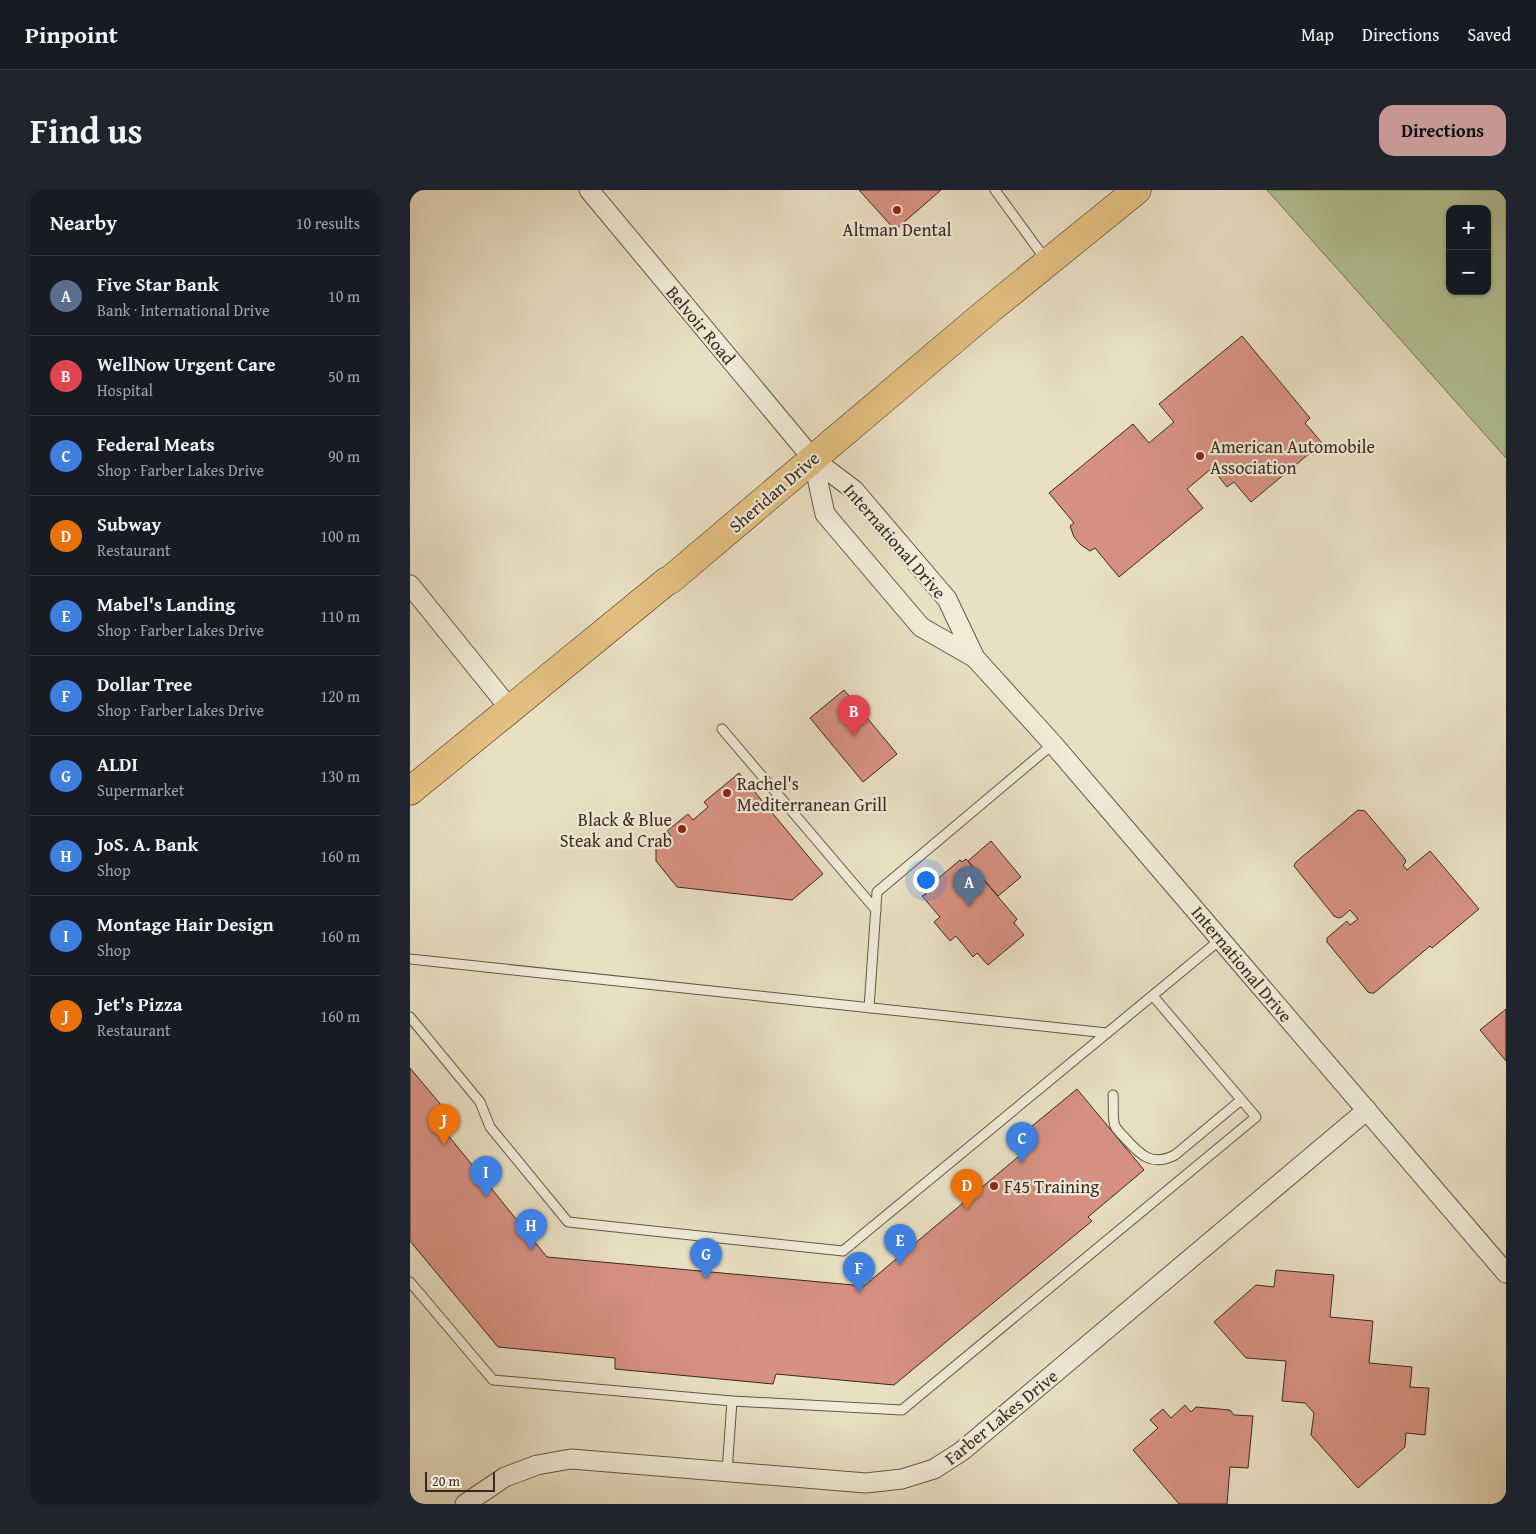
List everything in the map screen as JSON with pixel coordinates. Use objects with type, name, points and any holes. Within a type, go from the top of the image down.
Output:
[{"type":"main road","name":"Sheridan Drive","points":[[410,791],[670,580],[1047,262],[1137,190]]},
{"type":"street","name":"Belvoir Road","points":[[589,190],[813,459]]},
{"type":"street","name":"International Drive","points":[[813,459],[825,514],[921,627],[975,658]]},
{"type":"street","name":"International Drive","points":[[813,459],[854,490],[947,599],[975,658],[1054,744],[1506,1273]]},
{"type":"street","points":[[410,585],[510,709]]},
{"type":"street","name":"Farber Lakes Drive","points":[[465,1504],[505,1477],[537,1465],[571,1460],[866,1483],[902,1479],[934,1469],[969,1446],[1367,1110]]},
{"type":"lane","points":[[995,190],[1047,262]]},
{"type":"lane","points":[[722,728],[876,910]]},
{"type":"lane","points":[[869,1008],[877,892],[1054,744]]},
{"type":"lane","points":[[410,1017],[480,1102],[490,1127],[568,1222],[843,1251],[1221,939]]},
{"type":"lane","points":[[410,959],[1107,1033]]},
{"type":"lane","points":[[410,1282],[493,1380],[732,1401],[902,1410],[1256,1117],[1153,996]]},
{"type":"lane","points":[[1113,1095],[1115,1126],[1140,1154],[1158,1161],[1175,1155],[1241,1100]]},
{"type":"lane","points":[[727,1472],[732,1401]]},
{"type":"green space","points":[[1267,190],[1506,190],[1506,458]]},
{"type":"building","name":"Altman Dental","points":[[859,190],[941,190],[895,230]]},
{"type":"building","name":"American Automobile Association","points":[[1242,336],[1310,418],[1305,423],[1322,443],[1251,502],[1234,482],[1227,487],[1212,468],[1187,489],[1203,508],[1119,577],[1095,548],[1090,551],[1074,537],[1070,526],[1074,523],[1049,493],[1133,424],[1149,443],[1174,422],[1159,404]]},
{"type":"building","points":[[844,690],[897,754],[863,782],[810,718]]},
{"type":"building","points":[[739,773],[823,874],[792,900],[677,887],[656,861],[656,849],[671,836],[667,831],[688,814],[693,820],[708,807],[704,802]]},
{"type":"building","points":[[1358,810],[1365,811],[1405,859],[1406,862],[1403,865],[1407,870],[1430,851],[1479,909],[1432,948],[1430,946],[1374,993],[1368,992],[1327,942],[1327,938],[1347,921],[1350,925],[1358,919],[1350,910],[1342,917],[1334,916],[1294,866],[1296,862]]},
{"type":"building","points":[[991,841],[1021,877],[998,896],[968,861]]},
{"type":"building","points":[[966,859],[1017,919],[1014,923],[1024,935],[988,965],[977,953],[973,957],[956,936],[950,941],[934,922],[940,917],[922,896],[926,894],[923,891],[960,860],[962,862]]},
{"type":"building","points":[[1506,1009],[1506,1061],[1480,1030]]},
{"type":"building","points":[[410,1068],[458,1125],[447,1134],[547,1257],[864,1286],[1030,1147],[1020,1136],[1077,1089],[1144,1170],[1088,1217],[1092,1221],[894,1385],[776,1374],[773,1384],[615,1369],[615,1358],[498,1347],[410,1241]]},
{"type":"building","points":[[1276,1270],[1334,1275],[1330,1317],[1373,1321],[1369,1363],[1412,1367],[1410,1387],[1429,1388],[1425,1435],[1406,1433],[1405,1447],[1358,1488],[1311,1435],[1314,1413],[1305,1403],[1282,1401],[1286,1361],[1246,1358],[1214,1322],[1256,1285],[1274,1287]]},
{"type":"building","points":[[1185,1405],[1191,1412],[1196,1407],[1230,1410],[1234,1415],[1253,1416],[1248,1468],[1230,1467],[1227,1504],[1179,1504],[1133,1450],[1158,1428],[1150,1420],[1163,1409],[1171,1418]]},
{"type":"place","name":"Altman Dental","points":[[897,210]]},
{"type":"place","name":"American Automobile Association","points":[[1200,456]]},
{"type":"place","name":"WellNow Urgent Care","points":[[854,736]]},
{"type":"place","name":"Rachel's Mediterranean Grill","points":[[727,793]]},
{"type":"place","name":"Black & Blue Steak and Crab","points":[[682,829]]},
{"type":"place","name":"Five Star Bank","points":[[969,907]]},
{"type":"place","name":"Jet's Pizza","points":[[444,1145]]},
{"type":"place","name":"Federal Meats","points":[[1022,1163]]},
{"type":"place","name":"F45 Training","points":[[994,1186]]},
{"type":"place","name":"Montage Hair Design","points":[[486,1197]]},
{"type":"place","name":"Subway","points":[[967,1210]]},
{"type":"place","name":"JoS. A. Bank","points":[[531,1250]]},
{"type":"place","name":"Mabel's Landing","points":[[900,1265]]},
{"type":"place","name":"ALDI","points":[[706,1279]]},
{"type":"place","name":"Dollar Tree","points":[[859,1293]]}]
